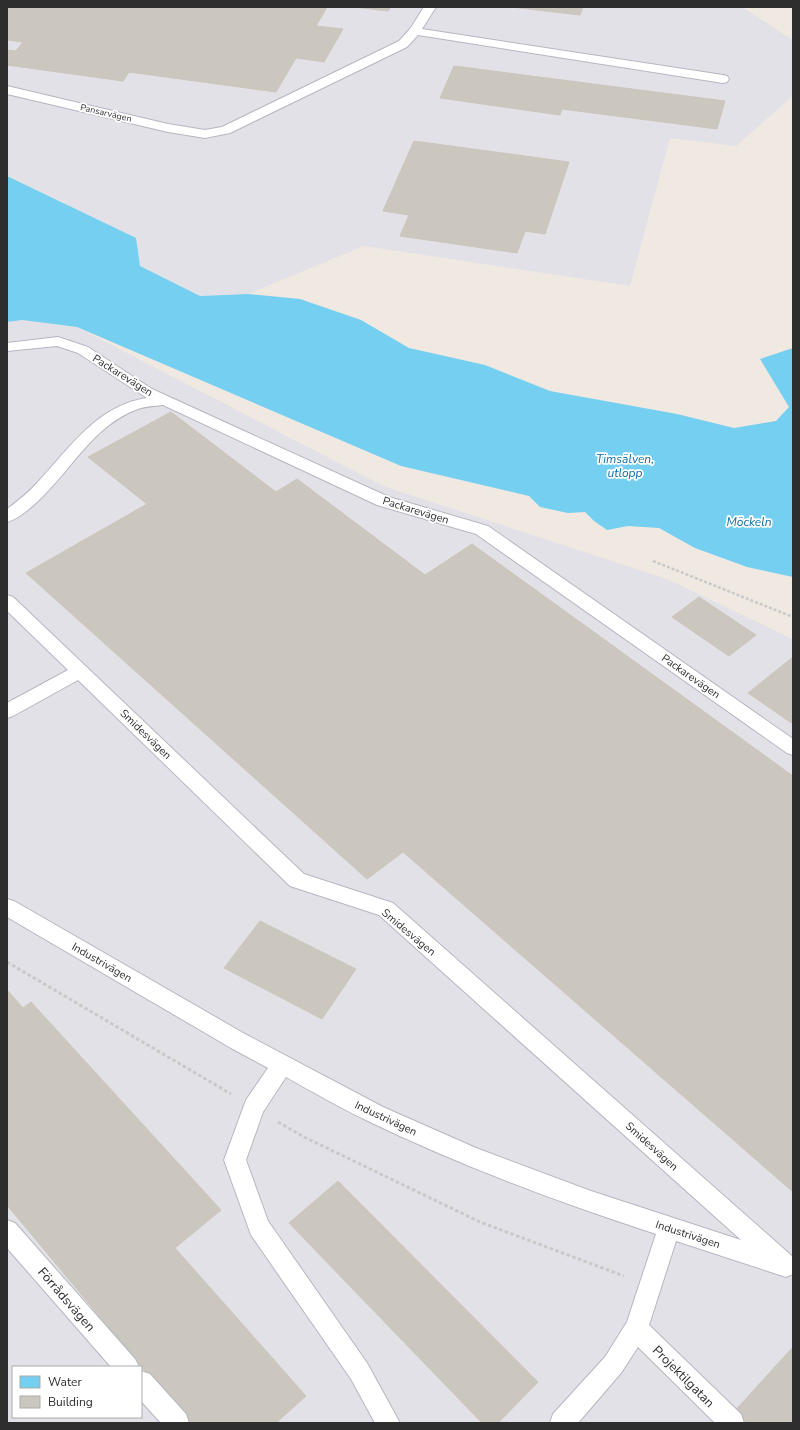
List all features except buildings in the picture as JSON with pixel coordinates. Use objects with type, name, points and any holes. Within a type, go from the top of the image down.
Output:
[{"type":"lane","name":"Pansarvägen","points":[[7,90],[168,128],[205,134],[226,130],[403,44],[414,31],[430,7]]},
{"type":"lane","points":[[414,31],[723,79]]},
{"type":"lane","name":"Packarevägen","points":[[7,347],[58,341],[83,350],[147,392],[383,501],[482,530],[793,748]]},
{"type":"lane","points":[[7,517],[25,505],[42,488],[85,437],[108,419],[132,406],[165,400]]},
{"type":"lane","name":"Smidesvägen","points":[[7,601],[297,880],[386,909],[790,1267]]},
{"type":"lane","points":[[7,711],[80,671]]},
{"type":"lane","name":"Industrivägen","points":[[7,907],[231,1038],[375,1114],[469,1156],[591,1202],[790,1267]]},
{"type":"lane","points":[[282,1065],[254,1107],[235,1160],[259,1227],[359,1371],[388,1423]]},
{"type":"lane","points":[[562,1423],[613,1365],[636,1329],[651,1287],[669,1227]]},
{"type":"lane","name":"Förrådsvägen","points":[[7,1231],[126,1366]]},
{"type":"lane","name":"Projektilgatan","points":[[636,1329],[732,1423]]},
{"type":"lane","points":[[142,1384],[177,1423]]},
{"type":"path","points":[[653,561],[793,617]]},
{"type":"path","points":[[7,962],[304,1137],[480,1222],[651,1287]]},
{"type":"shaded area","points":[[7,7],[742,7],[793,40],[793,96],[736,146],[670,138],[630,286],[364,246],[248,294],[200,296],[140,266],[63,202],[7,176]]},
{"type":"shaded area","points":[[22,320],[77,327],[383,486],[667,579],[793,639],[793,1423],[7,1423],[7,322]]},
{"type":"water","name":"Timsälven, utlopp","points":[[7,176],[136,238],[140,266],[200,296],[248,294],[300,299],[361,320],[409,348],[485,365],[550,391],[677,414],[734,428],[776,421],[789,407],[760,359],[793,348],[793,577],[747,567],[695,548],[659,528],[628,526],[607,530],[594,521],[585,512],[568,513],[540,507],[529,496],[401,466],[77,327],[22,320],[7,322]]},
{"type":"water label","name":"Möckeln","points":[[749,522]]}]
